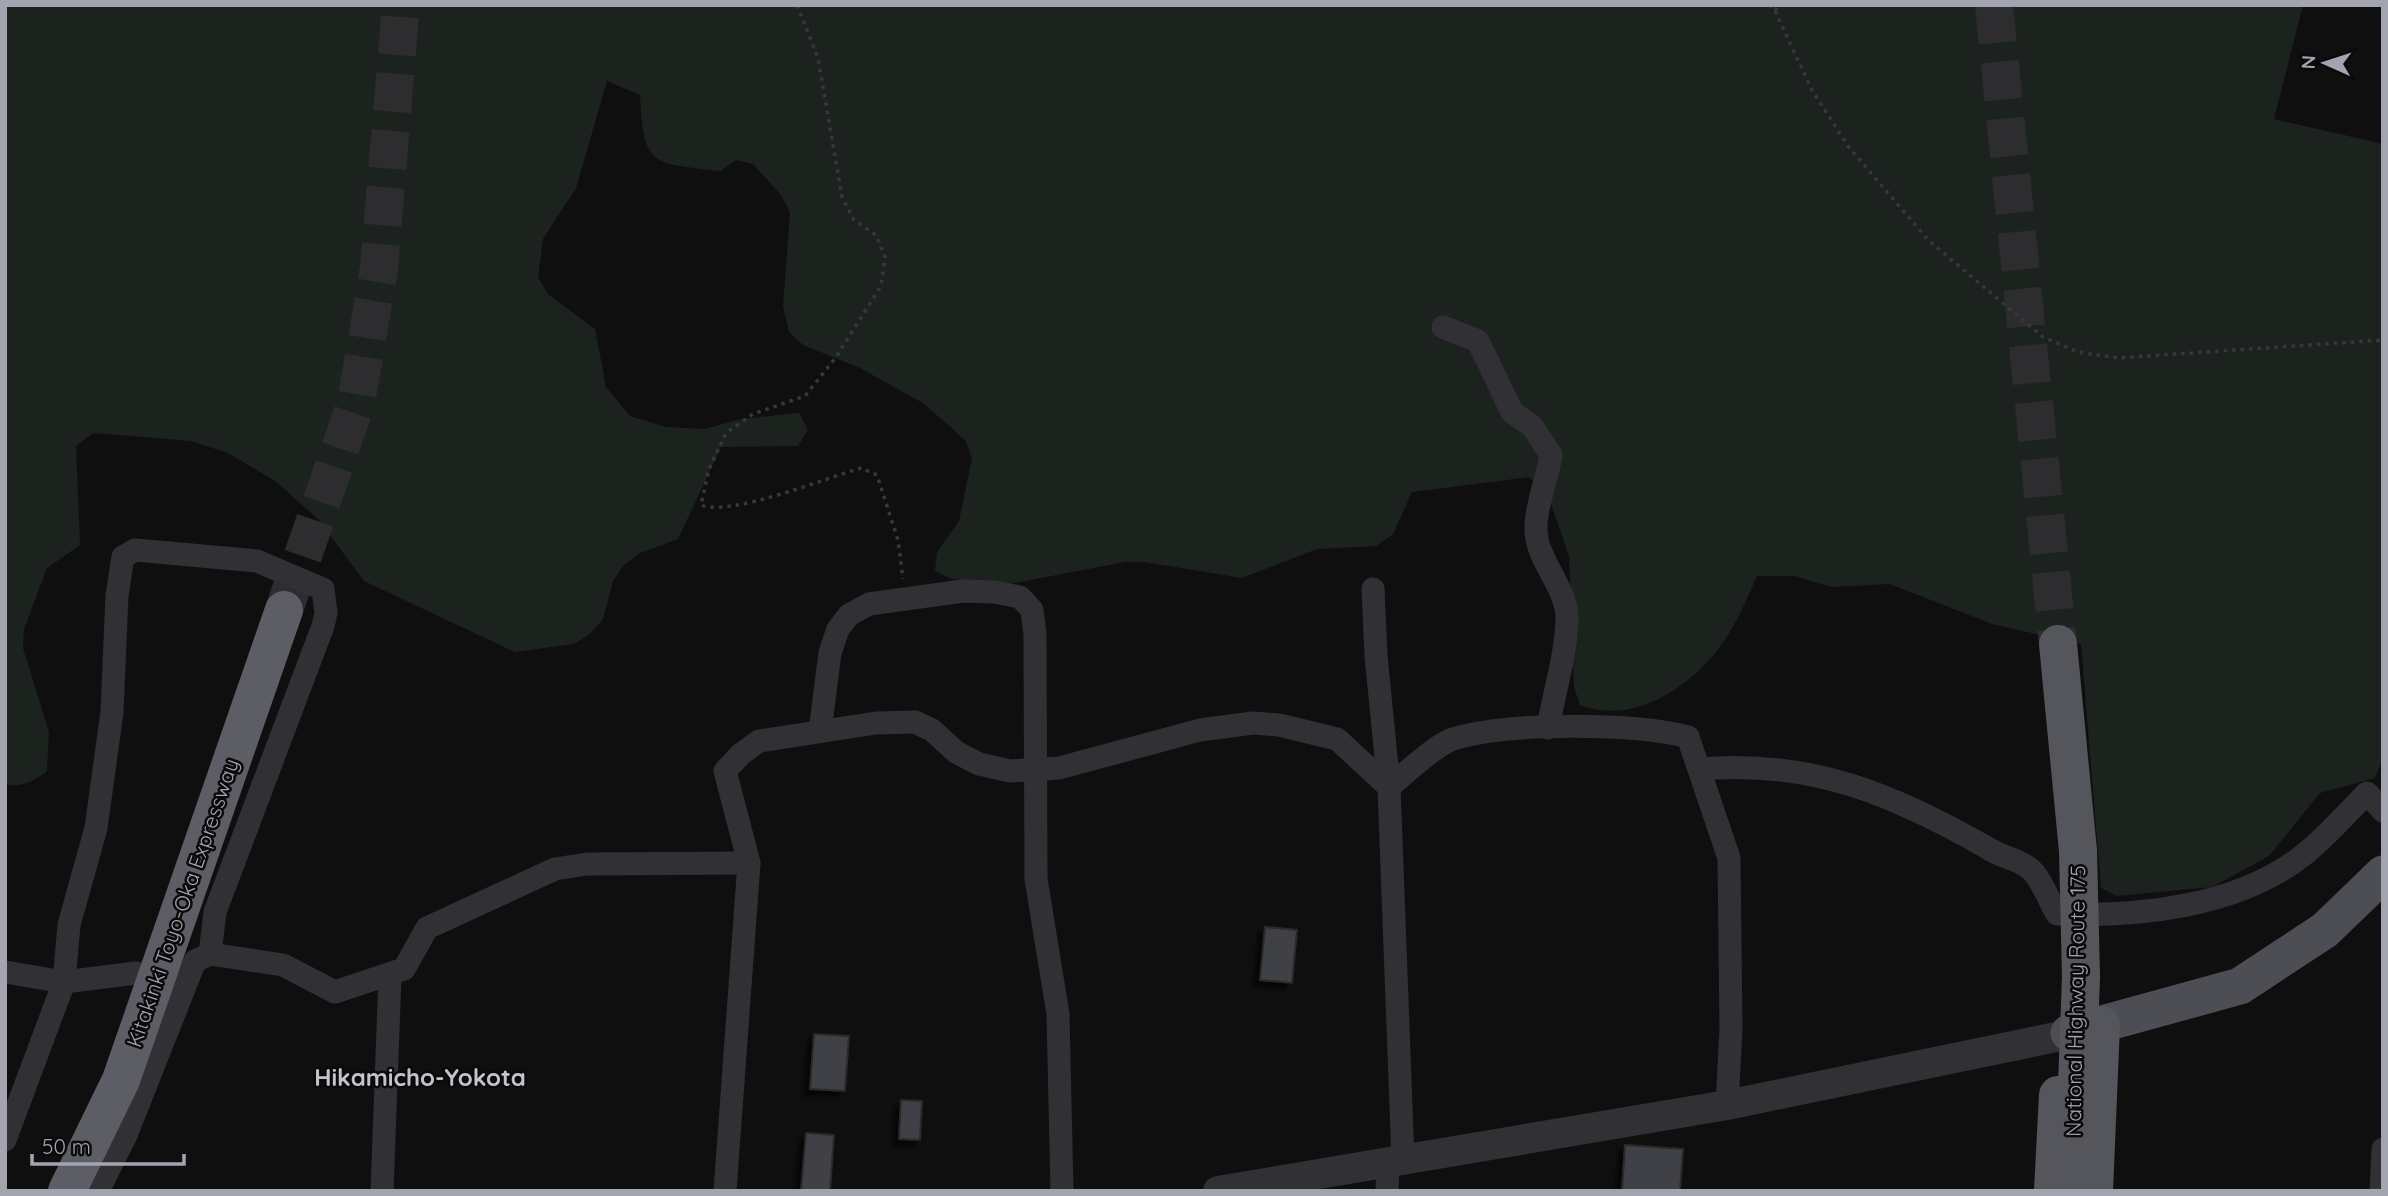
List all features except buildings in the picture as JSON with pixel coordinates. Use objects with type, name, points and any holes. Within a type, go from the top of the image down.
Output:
[{"type":"highway","name":"Kitakinki Toyo-Oka Expressway","points":[[67,1191],[121,1080],[284,610]]},
{"type":"highway","name":"National Highway Route 175","points":[[2058,644],[2078,852],[2081,976],[2073,1191]]},
{"type":"highway","points":[[2094,1191],[2101,1025]]},
{"type":"highway","points":[[2053,1191],[2061,1036]]},
{"type":"main road","points":[[2061,1036],[2239,986],[2325,930],[2383,874]]},
{"type":"street","points":[[1443,327],[1478,341],[1512,412],[1532,426],[1551,455],[1546,487],[1535,517],[1537,541],[1558,586],[1567,619],[1548,727]]},
{"type":"street","points":[[5,1140],[64,982],[69,925],[96,828],[104,778],[112,712],[117,595],[123,557],[135,550],[257,561],[323,589],[326,613],[323,626],[215,912],[210,954]]},
{"type":"street","points":[[1373,589],[1376,656],[1389,787],[1392,1171]]},
{"type":"street","points":[[820,732],[830,653],[838,629],[849,615],[869,604],[963,591],[994,592],[1020,597],[1032,610],[1035,634],[1036,879],[1058,1014],[1062,1191]]},
{"type":"street","points":[[725,1191],[749,863],[725,771],[741,754],[759,741],[876,723],[915,722],[932,730],[956,752],[979,764],[1010,771],[1059,768],[1200,730],[1253,723],[1279,725],[1337,739],[1389,787]]},
{"type":"street","points":[[1389,787],[1451,740],[1506,729],[1548,727],[1660,730],[1688,737],[1729,858],[1731,1029],[1727,1105]]},
{"type":"street","points":[[1699,769],[1738,766],[1796,771],[1881,794],[1929,814],[1995,853],[2030,869],[2057,914],[2113,914],[2192,903],[2246,889],[2305,854],[2367,793],[2383,811]]},
{"type":"street","points":[[97,1191],[126,1135],[195,961],[210,954],[283,965],[335,992],[404,969],[427,928],[497,899],[555,869],[587,864],[749,863]]},
{"type":"street","points":[[5,972],[64,982],[136,973]]},
{"type":"street","points":[[382,1191],[390,975]]},
{"type":"street","points":[[1218,1191],[1392,1171],[2061,1036]]},
{"type":"street","points":[[2381,1191],[2383,1149]]},
{"type":"path","points":[[797,5],[818,58],[842,197],[854,219],[876,235],[885,257],[881,286],[836,357],[805,396],[752,414],[726,433],[709,469],[701,505],[712,509],[742,505],[861,468],[877,475],[898,540],[906,601]]},
{"type":"path","points":[[1769,5],[1775,11],[1812,90],[1848,146],[1928,240],[2043,337],[2078,352],[2118,358],[2383,340]]},
{"type":"path","points":[[1775,11],[1779,5]]},
{"type":"shaded area","points":[[5,5],[2303,5],[2274,119],[2383,144],[2383,758],[2375,778],[2320,793],[2269,856],[2212,887],[2117,896],[2101,888],[2081,644],[1992,624],[1890,584],[1832,587],[1794,576],[1757,576],[1738,617],[1719,648],[1704,666],[1686,681],[1646,704],[1624,710],[1602,710],[1580,705],[1574,687],[1569,556],[1550,501],[1529,477],[1412,492],[1393,534],[1376,546],[1317,549],[1242,578],[1145,562],[1125,562],[1009,584],[952,579],[935,571],[937,552],[959,521],[972,458],[965,440],[923,403],[858,367],[803,345],[789,332],[783,307],[790,212],[781,195],[753,164],[736,160],[720,171],[666,163],[656,157],[644,137],[640,95],[607,81],[576,188],[543,239],[538,277],[548,294],[595,329],[606,387],[630,416],[666,427],[705,429],[741,419],[799,413],[808,430],[798,446],[721,447],[678,539],[640,553],[624,565],[613,581],[603,619],[590,634],[574,644],[515,652],[364,581],[318,519],[275,481],[228,453],[191,441],[93,433],[76,446],[80,545],[47,568],[24,629],[23,648],[49,732],[47,771],[28,783],[5,784]]},
{"type":"tunnel","points":[[284,610],[356,403],[379,268],[401,5]]},
{"type":"tunnel","points":[[1994,5],[2058,644]]},
{"type":"district","name":"Hikamicho-Yokota","points":[[420,1078]]}]
